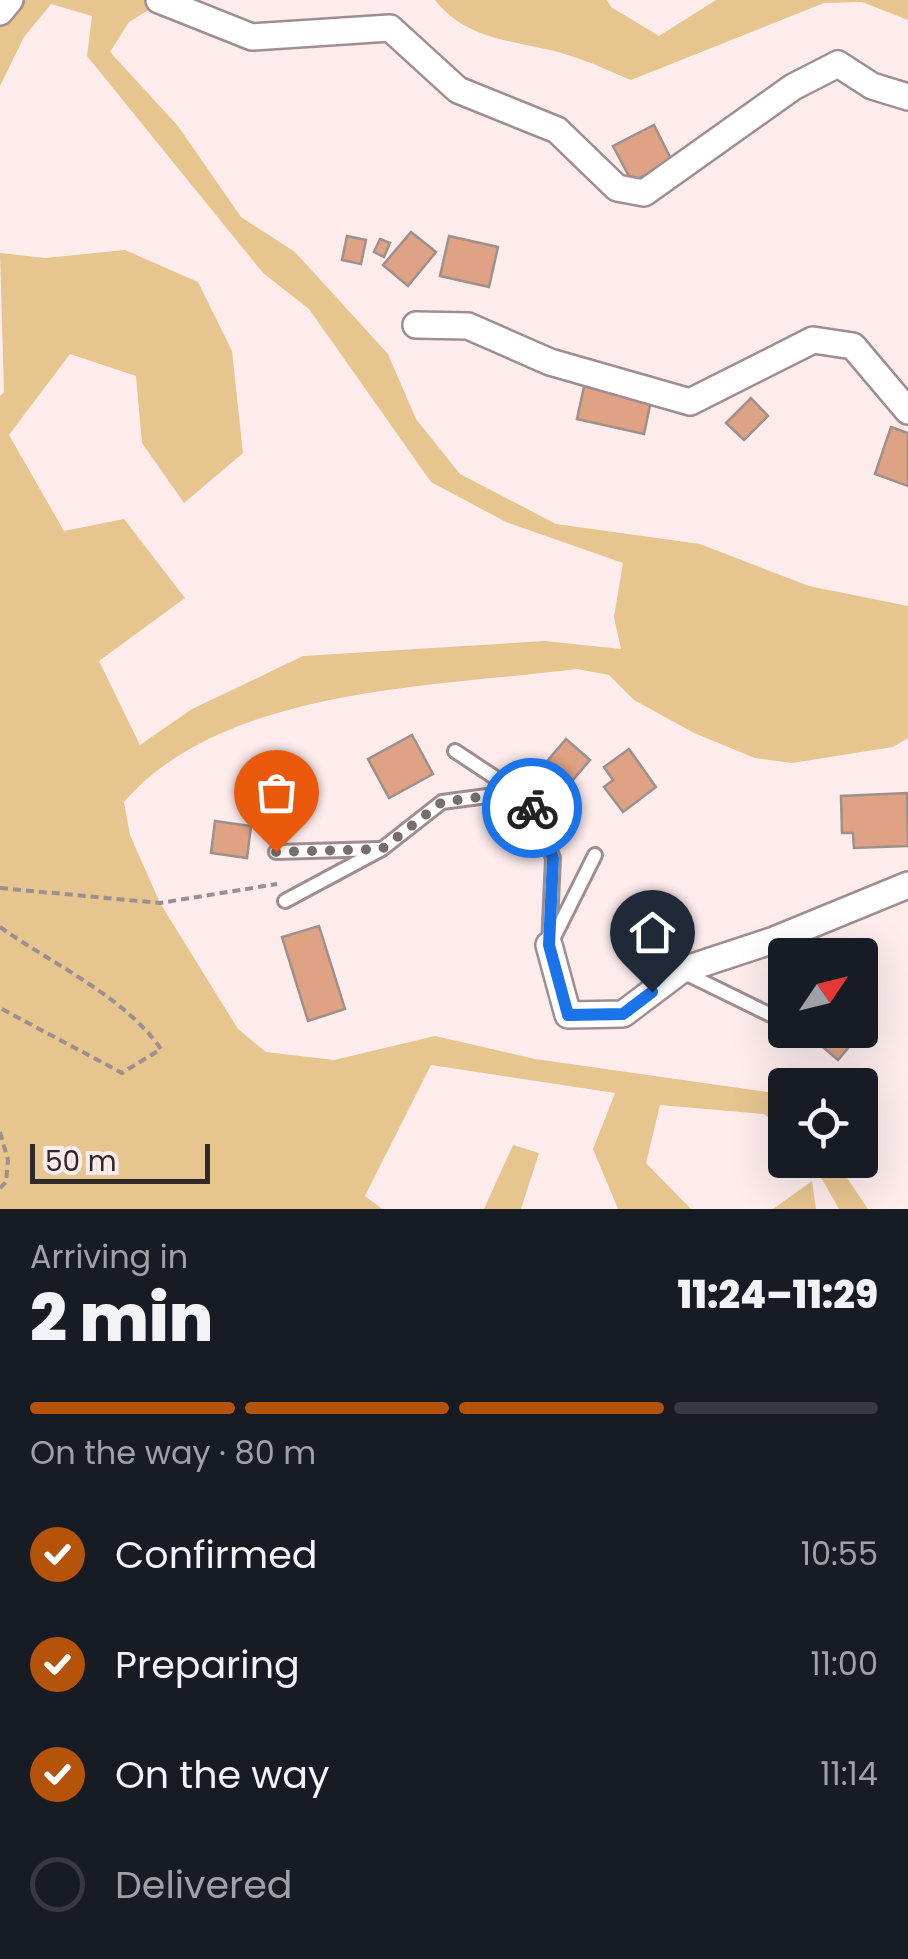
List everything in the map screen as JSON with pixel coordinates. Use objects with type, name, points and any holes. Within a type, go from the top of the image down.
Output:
[{"type":"street","points":[[0,12],[10,0]]},
{"type":"street","points":[[159,0],[252,36],[390,28],[458,90],[557,130],[618,188],[644,193],[792,87],[838,64],[872,86],[908,97]]},
{"type":"street","points":[[416,325],[468,326],[550,362],[690,402],[812,340],[854,346],[908,412]]},
{"type":"street","points":[[549,945],[568,1015],[623,1014],[680,971],[774,940],[908,885]]},
{"type":"lane","points":[[455,751],[529,800],[553,858],[549,945]]},
{"type":"lane","points":[[285,901],[382,849],[442,802],[487,796],[529,800]]},
{"type":"lane","points":[[276,852],[382,849]]},
{"type":"lane","points":[[549,945],[594,854]]},
{"type":"lane","points":[[680,971],[768,1014]]},
{"type":"path","points":[[0,888],[160,903],[278,884],[285,901]]},
{"type":"path","points":[[0,928],[108,999],[147,1029],[161,1048],[122,1073],[0,1008]]},
{"type":"path","points":[[0,1132],[8,1160],[6,1182],[0,1188]]},
{"type":"shaded area","points":[[0,0],[165,0],[129,22],[110,52],[178,126],[241,217],[295,252],[388,354],[416,419],[460,474],[556,524],[700,544],[809,586],[908,606],[908,738],[893,747],[792,763],[755,758],[694,733],[634,700],[609,675],[577,669],[397,689],[273,714],[217,735],[166,764],[124,802],[130,835],[160,903],[238,1029],[266,1052],[334,1060],[435,1036],[535,1059],[768,1092],[768,1117],[660,1105],[646,1163],[691,1209],[618,1209],[593,1149],[615,1093],[431,1065],[365,1196],[382,1209],[0,1209],[0,396],[4,392],[0,253],[45,258],[125,250],[198,282],[232,351],[243,453],[184,503],[142,443],[136,376],[70,354],[9,435],[64,531],[124,519],[185,598],[99,661],[140,745],[192,709],[303,656],[545,641],[621,649],[614,617],[623,563],[506,522],[431,482],[309,309],[263,273],[87,56],[92,16],[51,4],[24,37],[0,86]]},
{"type":"shaded area","points":[[435,0],[607,0],[611,7],[659,36],[716,0],[908,0],[908,20],[862,2],[824,3],[631,80],[571,56],[480,33],[449,14]]},
{"type":"shaded area","points":[[513,1145],[539,1153],[521,1209],[484,1209]]},
{"type":"shaded area","points":[[821,1178],[847,1178],[868,1209],[839,1209]]},
{"type":"shaded area","points":[[812,1181],[816,1209],[773,1209]]},
{"type":"building","points":[[654,125],[672,161],[632,182],[613,146]]},
{"type":"building","points":[[411,232],[436,252],[408,286],[383,265]]},
{"type":"building","points":[[347,236],[366,240],[361,264],[342,260]]},
{"type":"building","points":[[449,236],[498,247],[489,287],[440,276]]},
{"type":"building","points":[[380,239],[390,243],[384,257],[374,252]]},
{"type":"building","points":[[585,382],[652,396],[644,434],[577,419]]},
{"type":"building","points":[[751,398],[768,416],[744,440],[726,423]]},
{"type":"building","points":[[891,427],[908,433],[908,486],[875,474]]},
{"type":"building","points":[[412,735],[433,774],[389,798],[368,759]]},
{"type":"building","points":[[566,739],[590,760],[567,787],[543,766]]},
{"type":"building","points":[[629,749],[656,787],[623,812],[604,787],[613,780],[604,767]]},
{"type":"building","points":[[907,793],[908,846],[854,848],[853,833],[842,833],[841,796]]},
{"type":"building","points":[[215,821],[251,826],[247,858],[211,853]]},
{"type":"building","points":[[319,926],[345,1009],[308,1021],[282,937]]},
{"type":"building","points":[[824,1048],[848,1048],[838,1060]]},
{"type":"way so far","points":[[276,852],[382,849],[442,802],[487,796],[529,800],[532,808]]},
{"type":"route","points":[[532,808],[553,858],[549,945],[568,1015],[623,1014],[652,992]]}]
